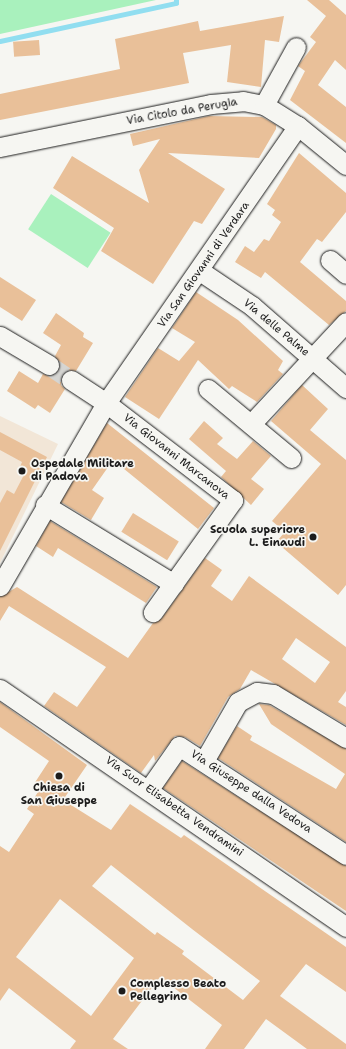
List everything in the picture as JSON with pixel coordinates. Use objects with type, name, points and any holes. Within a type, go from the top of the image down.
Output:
[{"type":"street","points":[[264,106],[296,47]]},
{"type":"street","name":"Via Citolo da Perugia","points":[[0,147],[211,104],[243,101],[264,106],[298,126],[346,165]]},
{"type":"street","name":"Via San Giovanni di Verdara","points":[[45,505],[106,403],[200,271],[298,126]]},
{"type":"street","points":[[330,260],[346,274]]},
{"type":"street","name":"Via delle Palme","points":[[200,271],[252,306],[346,388]]},
{"type":"street","name":"Via delle Palme","points":[[251,424],[346,322]]},
{"type":"street","points":[[0,336],[49,365]]},
{"type":"street","points":[[71,380],[106,403]]},
{"type":"street","points":[[208,389],[291,458]]},
{"type":"street","name":"Via Giovanni Marcanova","points":[[106,403],[233,500],[174,584],[152,612]]},
{"type":"street","points":[[0,586],[45,505],[174,584]]},
{"type":"street","name":"Via Suor Elisabetta Vendramini","points":[[0,689],[149,789],[346,927]]},
{"type":"street","points":[[204,761],[238,702],[250,694],[273,694],[346,738]]},
{"type":"street","name":"Via Giuseppe dalla Vedova","points":[[149,789],[180,746],[346,855]]},
{"type":"shaded area","name":"Ospedale Militare di Padova","points":[[0,416],[58,444],[0,563]]},
{"type":"green space","points":[[0,0],[156,0],[0,34]]},
{"type":"green space","points":[[51,194],[111,233],[88,268],[28,229]]},
{"type":"building","points":[[307,0],[329,0],[346,15],[346,70],[335,60],[318,85],[346,107],[346,143],[290,100],[305,71],[298,66],[316,42],[310,37],[326,16]]},
{"type":"building","points":[[284,16],[279,42],[265,40],[261,87],[227,82],[231,45],[183,53],[189,83],[0,120],[0,94],[120,69],[115,39],[198,21],[200,31]]},
{"type":"building","points":[[39,40],[40,55],[14,57],[13,42]]},
{"type":"building","points":[[209,116],[262,117],[276,125],[276,129],[259,158],[168,153],[225,189],[202,224],[194,221],[153,284],[101,251],[114,228],[53,188],[72,156],[149,203],[139,170],[160,139],[133,146],[130,134]]},
{"type":"building","points":[[299,153],[346,193],[346,212],[322,242],[317,239],[300,262],[346,301],[346,311],[329,325],[265,272],[261,278],[235,262],[245,246],[254,252],[264,239],[269,241],[281,222],[272,215],[275,210],[267,204]]},
{"type":"building","points":[[0,277],[36,300],[22,321],[0,307]]},
{"type":"building","points":[[196,292],[238,320],[283,361],[278,370],[283,374],[257,402],[232,386],[229,389],[198,360],[159,419],[125,397],[158,348],[179,361],[195,342],[172,328]]},
{"type":"building","points":[[56,313],[84,333],[83,337],[93,343],[76,371],[66,370],[62,374],[61,385],[65,389],[50,413],[38,405],[35,409],[7,391],[19,371],[38,383],[43,374],[49,376],[58,371],[60,365],[55,356],[61,345],[43,333]]},
{"type":"building","name":"Scuola superiore L. Einaudi","points":[[302,385],[328,409],[310,430],[346,460],[346,585],[338,595],[276,542],[285,532],[272,521],[321,464],[271,421]]},
{"type":"building","points":[[204,421],[223,438],[217,444],[237,459],[253,441],[271,456],[251,479],[264,489],[251,505],[221,477],[226,471],[189,439]]},
{"type":"building","points":[[107,423],[214,508],[198,529],[113,460],[92,490],[104,498],[91,520],[61,502]]},
{"type":"building","points":[[0,432],[47,457],[0,551],[0,503],[7,490],[14,494],[26,471],[20,467],[22,462],[0,450]]},
{"type":"building","points":[[133,513],[179,542],[167,560],[121,532]]},
{"type":"building","points":[[50,521],[157,587],[146,603],[58,548],[53,557],[36,546]]},
{"type":"building","points":[[205,558],[222,570],[211,586],[232,601],[249,576],[346,647],[346,691],[338,702],[346,707],[346,725],[251,670],[240,689],[228,697],[200,746],[185,737],[175,736],[155,761],[154,755],[141,773],[44,706],[54,692],[77,707],[106,667],[9,606],[0,621],[0,597],[17,587],[128,658],[153,623],[162,618]],"holes":[[[296,638],[330,662],[315,683],[282,659]]]},
{"type":"building","points":[[0,702],[87,765],[63,800],[111,830],[130,804],[181,838],[184,835],[346,947],[346,992],[306,964],[280,996],[346,1044],[346,1049],[307,1049],[266,1019],[244,1049],[205,1049],[222,1025],[160,977],[113,1039],[128,1049],[70,1049],[76,1041],[9,988],[0,1001],[0,846],[9,852],[34,814],[27,809],[38,792],[32,787],[49,761],[0,727]],"holes":[[[111,865],[192,929],[260,981],[243,1000],[182,954],[184,951],[157,932],[155,935],[92,886]],[[60,899],[134,958],[91,1016],[16,957]]]},
{"type":"building","points":[[259,704],[269,705],[346,749],[346,842],[218,758],[237,726],[252,736],[250,740],[336,789],[345,774],[271,724]]},
{"type":"building","points":[[182,761],[346,866],[346,911],[163,788]]},
{"type":"waterway","points":[[0,41],[176,3],[176,0]]},
{"type":"tunnel","points":[[49,365],[71,380]]},
{"type":"place","name":"Ospedale Militare di Padova","points":[[22,471]]},
{"type":"place","name":"Scuola superiore L. Einaudi","points":[[313,537]]},
{"type":"place","name":"Chiesa di San Giuseppe","points":[[59,776]]},
{"type":"place","name":"Complesso Beato Pellegrino","points":[[122,991]]}]
